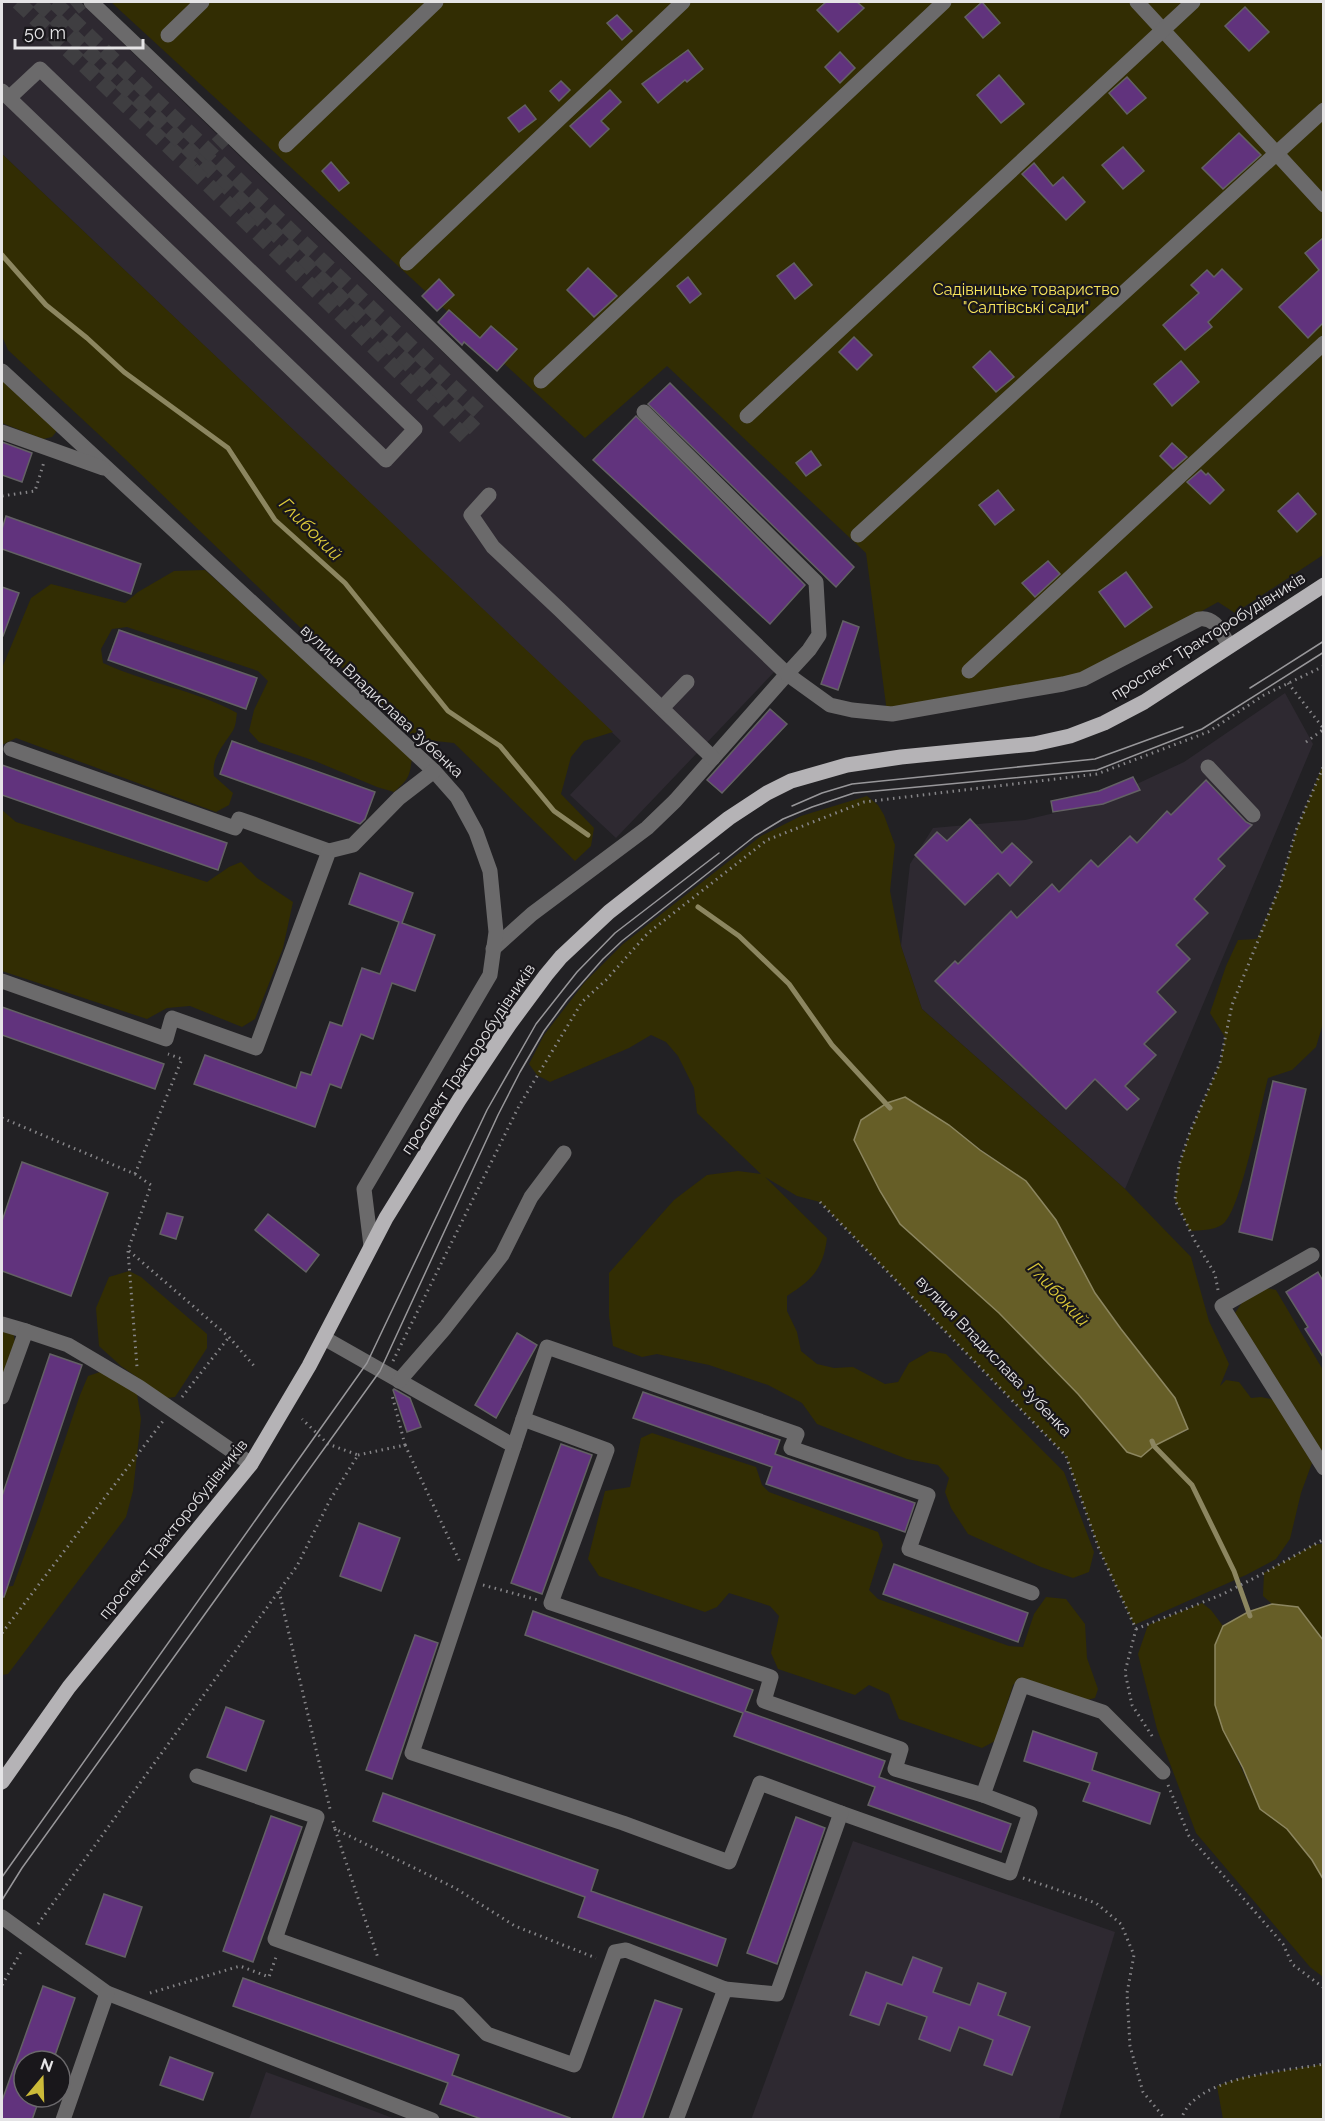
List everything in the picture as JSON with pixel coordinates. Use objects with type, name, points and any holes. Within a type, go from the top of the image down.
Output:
[{"type":"main road","name":"проспект Тракторобудівників","points":[[2,1782],[69,1687],[251,1464],[287,1405],[371,1246],[413,1173],[528,998],[561,957],[609,912],[729,818],[767,793],[817,772],[847,765],[901,757],[1034,744],[1070,736],[1104,723],[1144,702],[1323,585]]},
{"type":"street","points":[[91,2],[229,133],[541,439],[787,674],[830,705],[892,714],[1083,679],[1199,619],[1212,620],[1228,645]]},
{"type":"street","points":[[168,35],[202,2]]},
{"type":"street","points":[[286,145],[436,2]]},
{"type":"street","points":[[407,263],[683,2]]},
{"type":"street","points":[[541,381],[944,2]]},
{"type":"street","points":[[1137,2],[1323,206]]},
{"type":"street","points":[[747,416],[1193,2]]},
{"type":"street","points":[[40,69],[415,429],[386,460],[5,94],[40,69]]},
{"type":"street","points":[[858,535],[1323,110]]},
{"type":"street","points":[[969,671],[1323,344]]},
{"type":"street","name":"вулиця Владислава Зубенка","points":[[2,371],[434,771],[457,797],[476,832],[490,871],[496,932],[490,975],[364,1189],[371,1246]]},
{"type":"street","points":[[493,949],[532,914],[647,828],[675,801],[809,650],[819,635],[816,582],[644,412]]},
{"type":"street","points":[[2,432],[109,471]]},
{"type":"street","points":[[489,495],[471,515],[493,548],[713,758]]},
{"type":"street","points":[[662,708],[687,682]]},
{"type":"street","points":[[11,749],[235,828],[239,819],[329,851],[353,845],[399,798],[434,771]]},
{"type":"street","points":[[1208,766],[1253,815]]},
{"type":"street","points":[[2,981],[166,1039],[172,1018],[256,1048],[329,851]]},
{"type":"street","points":[[399,1381],[446,1328],[502,1255],[531,1197],[564,1153]]},
{"type":"street","points":[[1312,1255],[1222,1306],[1323,1468]]},
{"type":"street","points":[[2,1323],[68,1345],[139,1387],[251,1464]]},
{"type":"street","points":[[2,1397],[26,1331]]},
{"type":"street","points":[[324,1338],[514,1446]]},
{"type":"street","points":[[523,1419],[607,1450],[551,1603],[771,1677],[764,1701],[901,1749],[895,1770],[983,1795],[1030,1814],[1010,1873],[760,1783],[729,1862],[623,1823],[412,1753],[469,1582],[514,1446],[523,1419],[547,1347],[797,1434],[791,1448],[928,1495],[909,1549],[1032,1593]]},
{"type":"street","points":[[983,1795],[1022,1684],[1103,1712],[1163,1773]]},
{"type":"street","points":[[196,1776],[317,1817],[275,1939],[458,2004],[487,2034],[574,2065],[615,1953],[626,1950],[725,1989],[777,1994],[841,1813]]},
{"type":"street","points":[[2,1917],[107,1994],[432,2120]]},
{"type":"street","points":[[676,2120],[725,1989]]},
{"type":"street","points":[[63,2120],[107,1994]]},
{"type":"path","points":[[2,496],[35,491],[48,449]]},
{"type":"path","points":[[479,1190],[519,1106],[582,1002],[606,980],[648,933],[767,840],[864,802],[1097,774],[1208,732],[1263,695],[1323,666]]},
{"type":"path","points":[[1288,683],[1323,729],[1305,742]]},
{"type":"path","points":[[1222,1306],[1215,1274],[1195,1241],[1175,1200],[1179,1165],[1190,1132],[1220,1063],[1232,1005],[1280,886],[1297,828],[1323,765]]},
{"type":"path","points":[[135,1174],[182,1059],[161,1051]]},
{"type":"path","points":[[2,1118],[135,1174],[151,1185],[128,1250],[139,1387]]},
{"type":"path","name":"вулиця Владислава Зубенка","points":[[820,1202],[1066,1456],[1099,1549],[1136,1629]]},
{"type":"path","points":[[128,1250],[229,1337],[255,1368]]},
{"type":"path","points":[[2,1633],[229,1337]]},
{"type":"path","points":[[2,1985],[46,1910],[297,1566],[330,1500],[358,1455],[328,1444],[302,1419]]},
{"type":"path","points":[[405,1444],[469,1582]]},
{"type":"path","points":[[1155,1744],[1153,1734],[1132,1705],[1125,1672],[1136,1629],[1223,1594],[1323,1539]]},
{"type":"path","points":[[501,1590],[520,1595]]},
{"type":"path","points":[[279,1591],[335,1829],[385,1978]]},
{"type":"path","points":[[1163,1773],[1189,1836],[1283,1944],[1292,1964],[1323,1988]]},
{"type":"path","points":[[335,1829],[455,1888],[515,1926],[611,1964]]},
{"type":"path","points":[[1010,1873],[1096,1903],[1121,1924],[1134,1955],[1127,1993],[1130,2046],[1143,2092],[1166,2120]]},
{"type":"path","points":[[125,2001],[240,1966],[269,1977],[281,1941]]},
{"type":"path","points":[[1180,2120],[1191,2103],[1216,2086],[1240,2078],[1323,2064]]},
{"type":"shaded area","points":[[2,2],[80,2],[505,412],[777,669],[616,838],[570,795],[621,741],[2,154]]},
{"type":"shaded area","points":[[1285,693],[1313,744],[1125,1189],[922,1009],[901,946],[910,864],[933,828],[1025,820],[1096,803],[1184,762]]},
{"type":"shaded area","points":[[853,1841],[1115,1932],[1059,2119],[751,2120]]},
{"type":"shaded area","points":[[266,2072],[369,2109],[395,2119],[249,2119]]},
{"type":"green space","name":"Садівницьке товариство \"Салтівські сади\"","points":[[111,2],[1323,2],[1323,555],[1235,613],[1218,602],[1087,675],[888,720],[866,553],[667,366],[585,438]]},
{"type":"green space","points":[[2,154],[613,732],[584,741],[571,757],[561,794],[594,828],[591,846],[575,861],[454,743],[416,739],[123,457],[8,350],[2,336]]},
{"type":"green space","points":[[2,378],[55,428],[56,432],[52,437],[43,439],[2,423]]},
{"type":"green space","points":[[205,570],[412,757],[408,777],[394,792],[259,742],[249,731],[254,710],[268,681],[258,671],[127,627],[112,629],[101,649],[103,663],[204,698],[237,713],[234,728],[218,752],[214,764],[214,776],[233,793],[229,805],[216,812],[16,738],[2,745],[2,668],[31,598],[51,584],[125,603],[138,592],[174,571]]},
{"type":"green space","points":[[1323,765],[1324,1020],[1316,1047],[1292,1070],[1268,1078],[1244,1177],[1225,1222],[1209,1230],[1190,1231],[1175,1200],[1179,1165],[1190,1132],[1220,1063],[1225,1037],[1210,1013],[1226,966],[1238,940],[1257,939],[1280,886],[1297,828]]},
{"type":"green space","points":[[867,796],[878,805],[895,845],[890,891],[901,946],[922,1009],[1125,1189],[1191,1257],[1209,1321],[1229,1364],[1220,1386],[1226,1380],[1239,1382],[1251,1398],[1261,1397],[1275,1400],[1312,1463],[1301,1493],[1290,1539],[1276,1559],[1246,1575],[1134,1625],[1099,1549],[1066,1456],[820,1202],[797,1196],[765,1177],[827,1238],[823,1258],[815,1272],[804,1284],[787,1296],[787,1311],[797,1332],[801,1351],[817,1364],[834,1368],[853,1367],[885,1384],[898,1382],[909,1363],[930,1351],[946,1354],[1064,1472],[1094,1552],[1089,1572],[1073,1578],[1041,1567],[968,1534],[951,1508],[945,1492],[949,1478],[938,1465],[907,1459],[817,1424],[802,1403],[768,1385],[709,1365],[657,1354],[642,1357],[613,1346],[609,1316],[609,1273],[674,1200],[707,1175],[738,1171],[761,1174],[697,1113],[694,1088],[678,1056],[666,1042],[651,1035],[629,1048],[550,1082],[537,1075],[529,1064],[544,1035],[585,982],[623,944],[761,836],[801,816]],"holes":[[[887,1103],[949,1125],[1026,1181],[1056,1220],[1095,1293],[1185,1420],[1188,1430],[1154,1446],[1141,1457],[1127,1452],[1078,1394],[999,1313],[900,1224],[854,1140],[861,1120]]]},
{"type":"green space","points":[[2,810],[16,822],[207,882],[241,862],[257,878],[293,902],[283,948],[255,1019],[242,1027],[190,1006],[167,1008],[147,1019],[2,971]]},
{"type":"green space","points":[[129,1271],[141,1277],[207,1334],[207,1348],[175,1397],[167,1398],[121,1366],[99,1346],[96,1308],[109,1277]]},
{"type":"green space","points":[[1266,1288],[1276,1290],[1323,1370],[1323,1454],[1233,1316],[1245,1298]]},
{"type":"green space","points":[[2,1329],[13,1332],[15,1342],[2,1380]]},
{"type":"green space","points":[[100,1372],[137,1394],[141,1419],[133,1491],[126,1517],[8,1674],[2,1675],[2,1587],[13,1586],[80,1395],[88,1376]]},
{"type":"green space","points":[[652,1433],[756,1467],[762,1485],[769,1492],[878,1532],[883,1545],[869,1590],[878,1599],[1009,1646],[1023,1647],[1034,1614],[1046,1597],[1066,1599],[1085,1624],[1087,1658],[1098,1689],[1095,1698],[1087,1700],[1019,1679],[1013,1685],[995,1741],[982,1748],[899,1719],[889,1694],[869,1685],[855,1695],[778,1669],[771,1653],[779,1616],[770,1606],[729,1593],[717,1607],[705,1612],[599,1576],[588,1559],[605,1491],[630,1487],[641,1438]]},
{"type":"green space","points":[[1315,1544],[1323,1544],[1323,1640],[1298,1607],[1272,1604],[1263,1596],[1264,1573]]},
{"type":"green space","points":[[1202,1603],[1211,1610],[1223,1626],[1215,1645],[1222,1726],[1260,1809],[1287,1829],[1312,1860],[1323,1879],[1323,1977],[1310,1967],[1196,1833],[1157,1729],[1138,1654],[1148,1625]]},
{"type":"green space","points":[[1323,2064],[1323,2119],[1223,2119],[1217,2086],[1240,2078]]},
{"type":"water","points":[[905,1097],[949,1125],[980,1150],[1026,1181],[1056,1220],[1095,1293],[1175,1398],[1188,1429],[1154,1446],[1141,1457],[1127,1452],[1078,1394],[999,1313],[900,1224],[854,1140],[861,1120],[887,1103]]},
{"type":"water","points":[[1272,1604],[1298,1607],[1323,1640],[1323,1879],[1312,1860],[1287,1829],[1260,1809],[1243,1768],[1223,1730],[1215,1705],[1215,1645],[1223,1626],[1248,1612]]},
{"type":"building","points":[[826,2],[857,2],[864,8],[838,32],[817,10]]},
{"type":"building","points":[[982,2],[1000,23],[983,38],[965,17]]},
{"type":"building","points":[[1245,7],[1269,32],[1249,51],[1225,26]]},
{"type":"building","points":[[617,15],[632,31],[622,40],[607,23]]},
{"type":"building","points":[[688,50],[703,69],[687,82],[685,80],[658,103],[642,84]]},
{"type":"building","points":[[840,52],[855,68],[840,83],[825,67]]},
{"type":"building","points":[[999,75],[1024,104],[1001,123],[977,95]]},
{"type":"building","points":[[1127,77],[1146,98],[1127,114],[1109,93]]},
{"type":"building","points":[[561,81],[570,90],[559,101],[550,91]]},
{"type":"building","points":[[610,90],[621,102],[601,121],[609,129],[590,147],[570,126]]},
{"type":"building","points":[[525,105],[536,119],[519,132],[508,118]]},
{"type":"building","points":[[1239,133],[1261,155],[1223,189],[1202,168]]},
{"type":"building","points":[[1123,147],[1144,171],[1123,189],[1102,165]]},
{"type":"building","points":[[331,162],[349,183],[339,191],[322,171]]},
{"type":"building","points":[[1034,163],[1053,186],[1063,177],[1085,202],[1066,220],[1022,174]]},
{"type":"building","points":[[1323,238],[1323,323],[1308,338],[1279,307],[1319,270],[1305,253]]},
{"type":"building","points":[[794,263],[812,285],[795,299],[777,276]]},
{"type":"building","points":[[588,268],[617,296],[594,317],[567,290]]},
{"type":"building","points":[[1222,269],[1242,289],[1208,322],[1212,327],[1185,350],[1163,325],[1199,293],[1191,285],[1207,270],[1214,277]]},
{"type":"building","points":[[688,277],[701,294],[690,303],[677,286]]},
{"type":"building","points":[[439,279],[454,295],[437,311],[422,296]]},
{"type":"building","points":[[449,310],[480,338],[491,326],[517,349],[497,371],[464,342],[462,345],[438,322]]},
{"type":"building","points":[[854,337],[872,355],[857,370],[839,352]]},
{"type":"building","points":[[990,351],[1014,377],[996,392],[973,367]]},
{"type":"building","points":[[1181,361],[1199,382],[1172,406],[1154,384]]},
{"type":"building","points":[[670,383],[854,567],[836,587],[648,404]]},
{"type":"building","points":[[636,416],[805,585],[770,624],[593,460]]},
{"type":"building","points":[[2,442],[32,453],[22,482],[2,475]]},
{"type":"building","points":[[1172,443],[1187,457],[1173,469],[1160,456]]},
{"type":"building","points":[[811,451],[821,465],[806,476],[796,463]]},
{"type":"building","points":[[1201,470],[1206,475],[1208,473],[1224,490],[1210,504],[1187,482]]},
{"type":"building","points":[[998,490],[1014,510],[995,525],[979,505]]},
{"type":"building","points":[[1298,493],[1316,514],[1297,532],[1278,511]]},
{"type":"building","points":[[6,516],[141,564],[131,594],[2,549],[2,529]]},
{"type":"building","points":[[1048,561],[1060,574],[1035,597],[1022,583]]},
{"type":"building","points":[[1126,572],[1152,607],[1125,627],[1099,592]]},
{"type":"building","points":[[2,587],[19,593],[3,636],[2,636]]},
{"type":"building","points":[[843,621],[859,627],[838,690],[821,684]]},
{"type":"building","points":[[119,630],[257,678],[246,709],[108,660]]},
{"type":"building","points":[[770,709],[787,724],[722,793],[707,780]]},
{"type":"building","points":[[232,741],[375,792],[365,819],[360,824],[220,774]]},
{"type":"building","points":[[2,765],[227,843],[218,870],[2,795]]},
{"type":"building","points":[[1133,777],[1140,790],[1103,804],[1053,812],[1051,801],[1099,791]]},
{"type":"building","points":[[1206,780],[1246,822],[1252,825],[1218,859],[1225,866],[1194,899],[1208,913],[1176,945],[1190,959],[1157,992],[1176,1012],[1144,1044],[1156,1055],[1125,1086],[1139,1099],[1127,1110],[1095,1079],[1066,1109],[935,981],[955,961],[958,964],[1011,911],[1017,918],[1052,884],[1059,892],[1091,860],[1098,867],[1130,836],[1137,843],[1167,811],[1171,815]]},
{"type":"building","points":[[970,819],[1002,853],[1012,843],[1032,862],[1010,886],[998,873],[965,905],[915,855],[937,832],[947,841]]},
{"type":"building","points":[[360,873],[413,893],[402,923],[435,935],[415,991],[392,983],[373,1039],[361,1034],[341,1088],[330,1084],[315,1127],[194,1084],[205,1055],[296,1088],[301,1072],[311,1075],[330,1022],[342,1026],[362,968],[380,974],[399,922],[349,904]]},
{"type":"building","points":[[2,1007],[164,1064],[155,1089],[2,1035]]},
{"type":"building","points":[[1273,1081],[1306,1089],[1272,1240],[1239,1232]]},
{"type":"building","points":[[22,1162],[108,1193],[71,1296],[2,1271],[2,1221]]},
{"type":"building","points":[[167,1213],[183,1217],[176,1239],[160,1234]]},
{"type":"building","points":[[268,1214],[319,1255],[306,1272],[255,1230]]},
{"type":"building","points":[[1318,1272],[1323,1281],[1323,1357],[1305,1329],[1308,1327],[1286,1292]]},
{"type":"building","points":[[517,1333],[537,1345],[496,1418],[475,1405]]},
{"type":"building","points":[[50,1354],[82,1365],[4,1597],[2,1597],[2,1496]]},
{"type":"building","points":[[394,1389],[410,1398],[421,1427],[407,1432]]},
{"type":"building","points":[[643,1392],[780,1440],[775,1454],[915,1503],[905,1532],[766,1484],[772,1467],[633,1418]]},
{"type":"building","points":[[561,1444],[592,1455],[542,1594],[511,1583]]},
{"type":"building","points":[[359,1523],[400,1538],[381,1591],[340,1576]]},
{"type":"building","points":[[894,1564],[1028,1613],[1018,1642],[883,1594]]},
{"type":"building","points":[[533,1611],[753,1690],[745,1711],[885,1761],[879,1777],[1011,1824],[1001,1852],[868,1805],[875,1787],[734,1736],[743,1713],[525,1635]]},
{"type":"building","points":[[415,1635],[438,1643],[392,1779],[366,1770]]},
{"type":"building","points":[[226,1707],[264,1721],[246,1771],[207,1757]]},
{"type":"building","points":[[1033,1731],[1097,1753],[1092,1770],[1160,1793],[1150,1824],[1083,1801],[1090,1783],[1024,1761]]},
{"type":"building","points":[[383,1793],[598,1870],[591,1891],[726,1939],[717,1966],[578,1917],[585,1897],[373,1821]]},
{"type":"building","points":[[271,1816],[302,1827],[253,1962],[223,1951]]},
{"type":"building","points":[[796,1817],[825,1828],[777,1964],[747,1953]]},
{"type":"building","points":[[104,1894],[142,1907],[125,1957],[86,1944]]},
{"type":"building","points":[[913,1957],[942,1968],[933,1992],[970,2005],[978,1983],[1006,1993],[998,2015],[1030,2027],[1012,2075],[984,2065],[993,2040],[959,2027],[950,2051],[919,2039],[927,2017],[887,2003],[879,2025],[850,2015],[866,1972],[902,1985]]},
{"type":"building","points":[[243,1978],[459,2055],[452,2075],[570,2118],[569,2120],[484,2120],[440,2104],[448,2083],[233,2006]]},
{"type":"building","points":[[43,1986],[75,1998],[57,2049],[21,2049]]},
{"type":"building","points":[[655,2000],[682,2009],[642,2120],[612,2120]]},
{"type":"building","points":[[170,2057],[213,2073],[203,2100],[160,2085]]},
{"type":"building","points":[[12,2073],[12,2109],[36,2109],[32,2120],[2,2120],[2,2101]]},
{"type":"waterway","name":"Глибокий","points":[[2,255],[46,305],[124,372],[228,448],[275,520],[345,583],[448,711],[500,746],[554,811],[588,835]]},
{"type":"waterway","name":"Глибокий","points":[[698,907],[739,936],[789,984],[832,1045],[890,1108]]},
{"type":"waterway","name":"Глибокий","points":[[1152,1441],[1154,1446],[1192,1485],[1234,1571],[1250,1616]]},
{"type":"tunnel","points":[[18,2],[192,169],[229,133]]},
{"type":"tunnel","points":[[38,2],[475,429]]},
{"type":"tunnel","points":[[54,2],[484,417]]},
{"type":"tunnel","points":[[74,8],[81,2]]},
{"type":"tunnel","points":[[192,169],[465,437]]},
{"type":"tram line","points":[[1250,688],[1324,641]]},
{"type":"tram line","points":[[2,1900],[22,1868],[380,1371],[520,1072],[544,1031],[567,1000],[622,941],[755,836],[783,819],[812,807],[854,793],[1097,770],[1202,729],[1324,652]]},
{"type":"tram line","points":[[792,806],[822,793],[852,784],[1095,759],[1183,727]]},
{"type":"tram line","points":[[2,1877],[367,1363],[487,1110],[536,1024],[577,972],[615,933],[719,853]]}]
